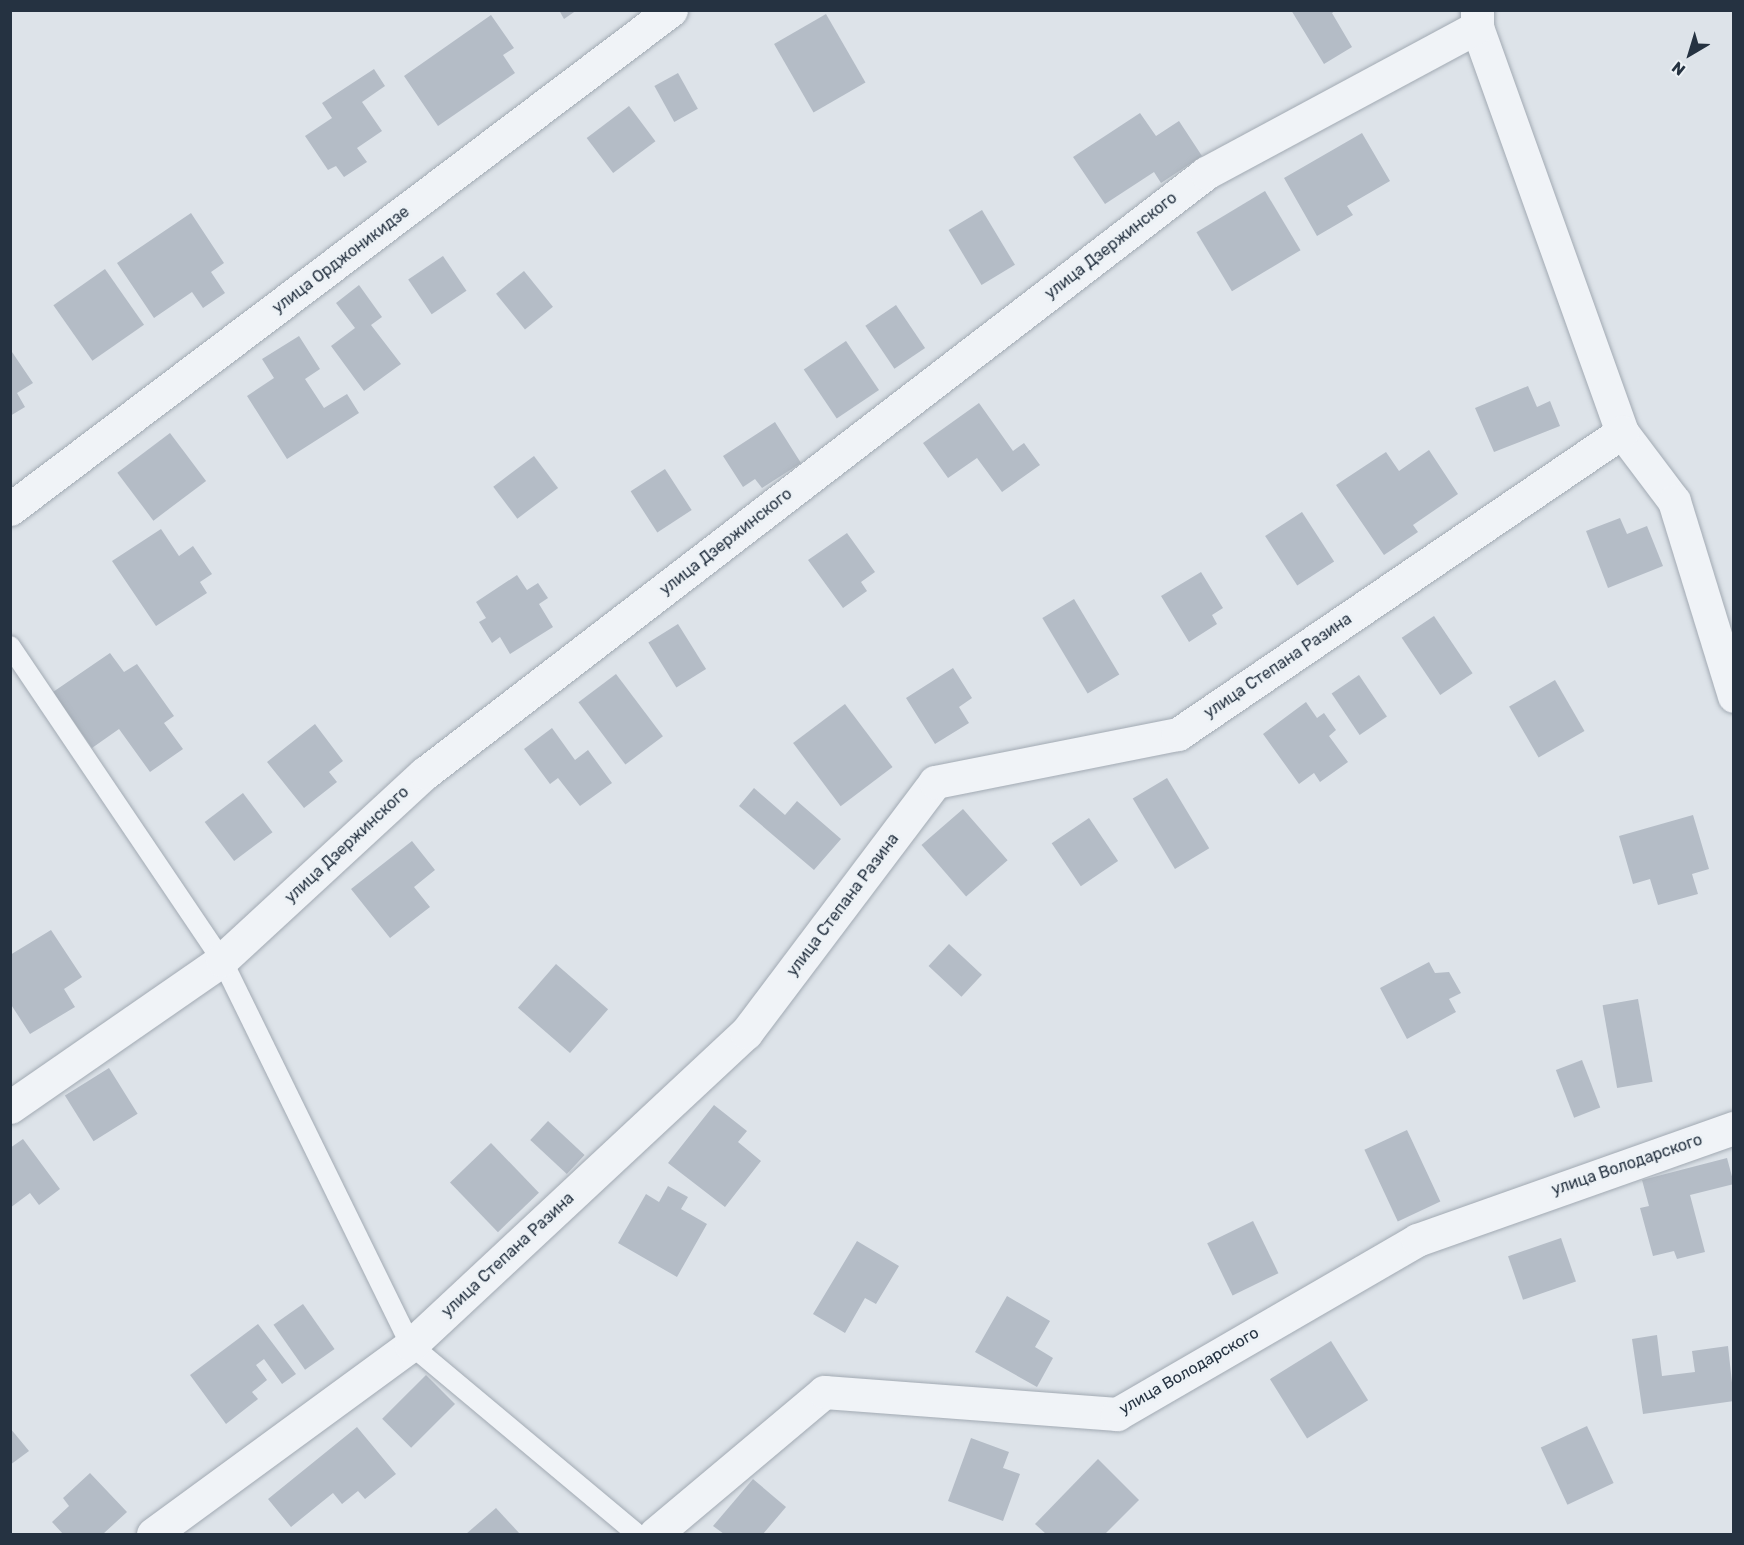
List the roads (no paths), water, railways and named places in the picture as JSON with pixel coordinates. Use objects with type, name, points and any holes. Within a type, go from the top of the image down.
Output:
[{"type":"street","name":"улица Орджоникидзе","points":[[10,509],[671,10]]},
{"type":"street","points":[[1477,19],[1622,432],[1674,501],[1734,696]]},
{"type":"street","name":"улица Дзержинского","points":[[10,1107],[222,960],[425,772],[1206,173],[1477,19]]},
{"type":"street","name":"улица Степана Разина","points":[[153,1534],[411,1345],[746,1033],[935,782],[1178,734],[1622,432]]},
{"type":"street","name":"улица Володарского","points":[[655,1534],[824,1392],[1117,1414],[1416,1240],[1734,1128]]},
{"type":"lane","points":[[10,646],[222,960],[411,1345],[637,1534]]}]
